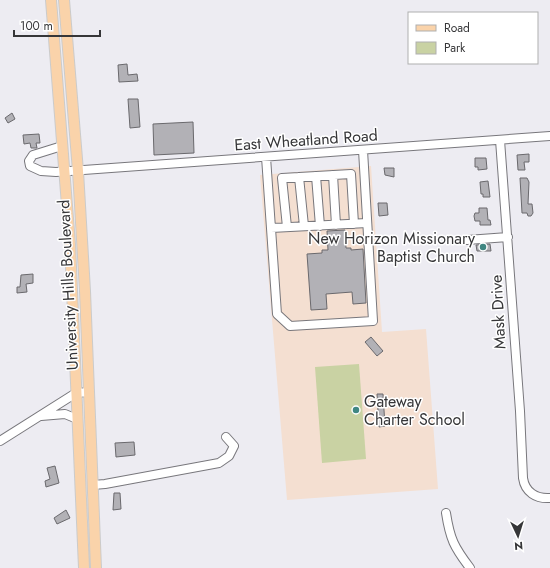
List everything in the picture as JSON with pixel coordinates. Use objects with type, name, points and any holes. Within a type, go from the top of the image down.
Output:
[{"type":"main road","name":"University Hills Boulevard","points":[[51,0],[70,252],[84,568]]},
{"type":"main road","name":"University Hills Boulevard","points":[[64,0],[78,171],[96,568]]},
{"type":"main road","points":[[58,88],[71,88]]},
{"type":"main road","points":[[60,108],[72,107]]},
{"type":"main road","points":[[80,486],[93,485]]},
{"type":"street","name":"East Wheatland Road","points":[[62,146],[33,154],[29,164],[33,169],[41,171],[64,172],[550,136]]},
{"type":"street","name":"Mask Drive","points":[[500,140],[524,482],[526,489],[538,497],[550,498]]},
{"type":"street","points":[[266,157],[277,314],[290,326],[365,322],[373,321],[363,150]]},
{"type":"street","points":[[287,227],[282,178],[351,174],[354,224]]},
{"type":"street","points":[[333,175],[336,225]]},
{"type":"street","points":[[316,176],[320,226]]},
{"type":"street","points":[[299,177],[304,226]]},
{"type":"street","points":[[271,228],[367,223]]},
{"type":"street","points":[[467,240],[508,237]]},
{"type":"street","points":[[0,440],[76,393],[89,392]]},
{"type":"street","points":[[36,417],[66,414],[77,419]]},
{"type":"street","points":[[93,485],[219,463],[229,456],[234,446],[226,438]]},
{"type":"street","points":[[446,513],[450,536],[455,549],[470,568]]},
{"type":"shaded area","name":"Gateway Charter School","points":[[371,166],[382,332],[426,329],[438,489],[287,500],[260,175]]},
{"type":"green space","points":[[359,364],[366,459],[322,463],[315,367]]},
{"type":"building","points":[[127,64],[128,75],[137,74],[138,81],[119,82],[118,65]]},
{"type":"building","points":[[128,99],[138,99],[140,127],[130,128]]},
{"type":"building","points":[[12,113],[15,119],[8,123],[5,118]]},
{"type":"building","points":[[193,122],[194,153],[154,155],[153,124]]},
{"type":"building","points":[[39,134],[40,143],[36,143],[37,148],[31,148],[30,143],[24,144],[23,135]]},
{"type":"building","points":[[529,154],[529,162],[524,162],[525,170],[518,170],[517,155]]},
{"type":"building","points":[[475,158],[486,158],[487,169],[478,170],[478,167],[475,167]]},
{"type":"building","points":[[384,168],[394,168],[394,177],[385,175]]},
{"type":"building","points":[[520,178],[527,178],[529,182],[528,204],[532,204],[533,213],[531,216],[528,216],[527,213],[522,213]]},
{"type":"building","points":[[488,181],[490,197],[483,197],[483,194],[481,194],[480,182]]},
{"type":"building","points":[[378,203],[387,203],[388,215],[379,216]]},
{"type":"building","points":[[479,208],[487,208],[488,220],[490,220],[491,225],[480,225],[480,221],[475,221],[474,216],[475,213],[479,213]]},
{"type":"building","points":[[345,230],[346,248],[351,248],[351,250],[363,249],[366,303],[353,304],[352,292],[326,294],[327,309],[311,310],[307,254],[322,253],[322,250],[328,250],[327,231]]},
{"type":"building","name":"New Horizon Missionary Baptist Church","points":[[490,244],[491,251],[477,251],[476,245]]},
{"type":"building","points":[[33,274],[33,283],[26,284],[27,292],[17,293],[17,287],[20,287],[21,275]]},
{"type":"building","points":[[371,337],[383,351],[377,356],[365,342]]},
{"type":"building","points":[[377,394],[383,394],[385,426],[379,427]]},
{"type":"building","points":[[134,442],[135,455],[116,457],[115,443]]},
{"type":"building","points":[[55,466],[59,483],[46,487],[45,481],[50,479],[47,468]]},
{"type":"building","points":[[114,493],[120,493],[121,509],[113,510]]},
{"type":"building","points":[[66,510],[70,518],[57,524],[54,518]]},
{"type":"place","name":"New Horizon Missionary Baptist Church","points":[[483,247]]},
{"type":"place","name":"Gateway Charter School","points":[[356,410]]}]
